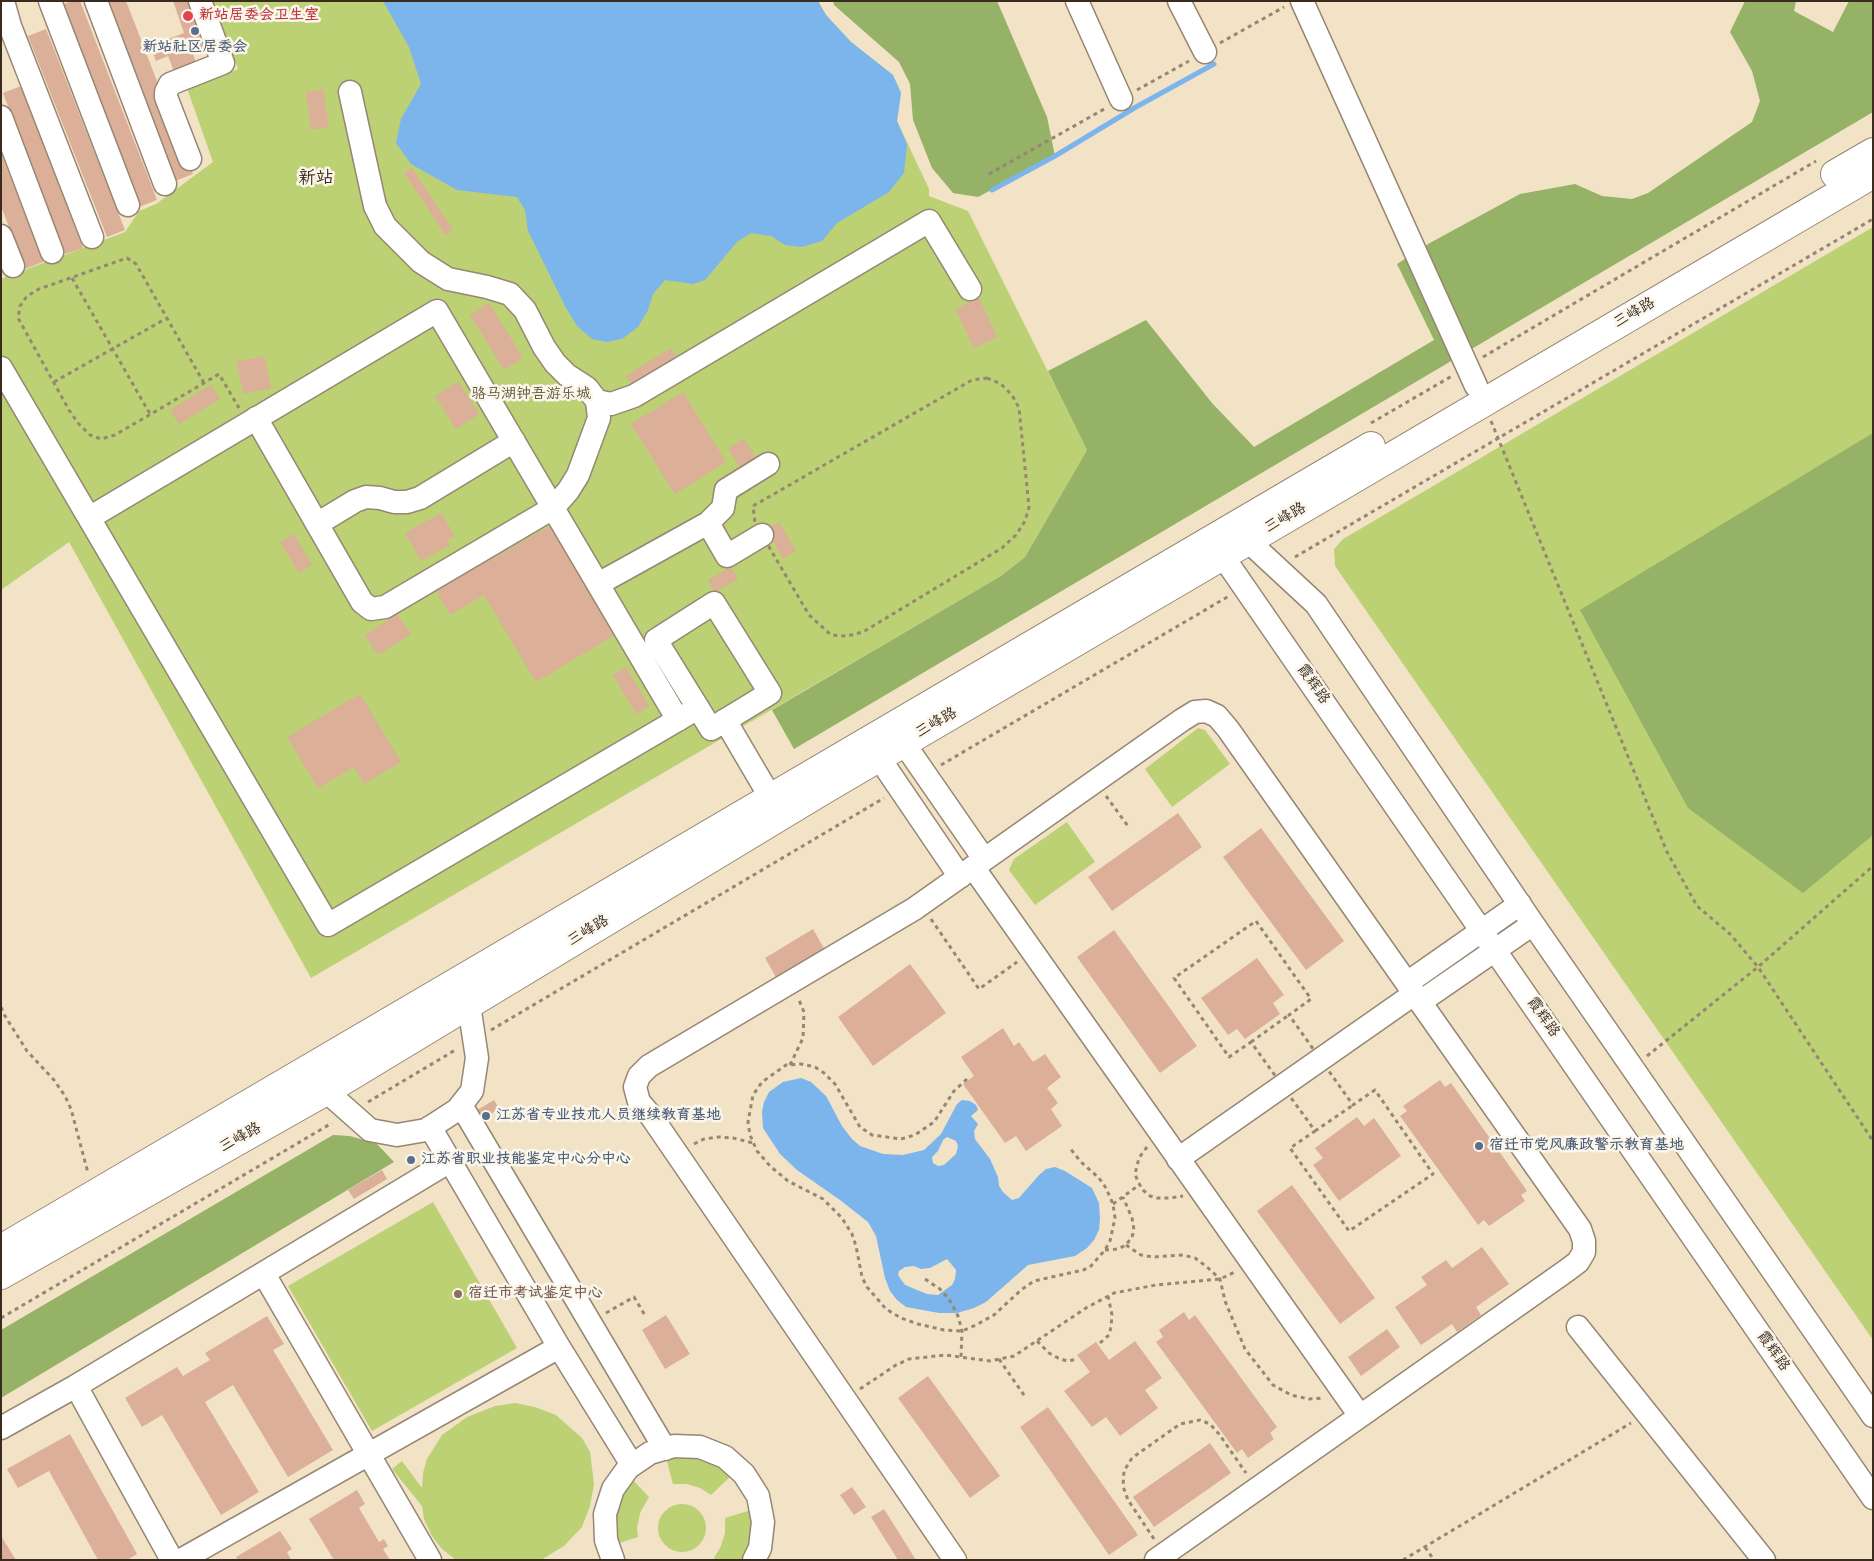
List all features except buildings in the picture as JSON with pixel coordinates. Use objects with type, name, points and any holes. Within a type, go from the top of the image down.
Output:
[{"type":"main road","name":"三峰路","points":[[1479,394],[1873,152]]},
{"type":"main road","name":"三峰路","points":[[1,1249],[776,807],[1479,394],[1873,174]]},
{"type":"main road","name":"三峰路","points":[[1,1275],[326,1091],[469,1005],[776,807]]},
{"type":"street","points":[[3,1],[10,26],[9,49],[92,237]]},
{"type":"street","points":[[50,1],[128,205]]},
{"type":"street","points":[[96,1],[165,184]]},
{"type":"street","points":[[190,159],[166,97],[166,92],[170,84],[223,63],[200,1]]},
{"type":"street","points":[[1077,1],[1121,99]]},
{"type":"street","points":[[1179,1],[1205,52]]},
{"type":"street","points":[[1294,4],[1479,394]]},
{"type":"street","points":[[252,421],[317,524],[362,602],[371,609],[385,607],[553,508],[568,491],[582,467],[599,418],[597,401],[587,388],[567,375],[555,363],[544,347],[525,310],[510,294],[448,279],[421,262],[385,226],[375,206],[350,92]]},
{"type":"street","points":[[1,117],[52,252]]},
{"type":"street","points":[[597,401],[611,404],[634,396],[929,221],[970,289]]},
{"type":"street","points":[[1,236],[13,266]]},
{"type":"street","points":[[89,518],[437,311],[448,279]]},
{"type":"street","points":[[437,311],[678,720]]},
{"type":"street","points":[[1,368],[328,925],[698,708]]},
{"type":"street","points":[[317,524],[355,501],[366,497],[407,502],[420,498],[514,442]]},
{"type":"street","points":[[598,584],[708,523],[723,508],[726,490],[768,464]]},
{"type":"street","points":[[708,523],[727,556],[762,535]]},
{"type":"street","points":[[1242,532],[1316,604],[1533,924],[1873,1416]]},
{"type":"street","name":"霞辉路","points":[[1217,547],[1873,1498]]},
{"type":"street","points":[[714,603],[770,693],[711,729],[698,708],[656,640],[714,603]]},
{"type":"street","points":[[955,1560],[640,1102],[635,1087],[639,1076],[649,1066],[791,983],[920,904],[1195,712],[1206,711],[1217,716],[1580,1230],[1584,1241],[1584,1252],[1578,1262],[1566,1271],[1160,1557]]},
{"type":"street","points":[[726,720],[776,807]]},
{"type":"street","points":[[898,734],[973,868]]},
{"type":"street","points":[[873,749],[973,868],[1360,1416]]},
{"type":"street","points":[[1414,993],[1482,931],[1520,904]]},
{"type":"street","points":[[1178,1159],[1414,993],[1495,950],[1533,924]]},
{"type":"street","points":[[326,1091],[370,1130],[397,1135],[426,1130],[457,1110],[472,1091],[477,1058],[469,1005]]},
{"type":"street","points":[[461,1105],[665,1449]]},
{"type":"street","points":[[430,1127],[559,1347],[632,1465]]},
{"type":"street","points":[[1,1428],[76,1386],[450,1161]]},
{"type":"street","points":[[264,1274],[430,1560]]},
{"type":"street","points":[[1578,1327],[1764,1560]]},
{"type":"street","points":[[181,1560],[559,1347]]},
{"type":"street","points":[[76,1386],[172,1560]]},
{"type":"street","points":[[613,1560],[606,1540],[605,1514],[613,1489],[632,1465],[650,1453],[674,1446],[700,1447],[725,1457],[744,1474],[758,1496],[763,1522],[760,1548],[754,1560]]},
{"type":"path","points":[[989,174],[1294,4]]},
{"type":"path","points":[[204,383],[136,264],[126,258],[27,296],[20,306],[18,318],[78,423],[90,435],[101,440],[115,435],[150,414],[204,383],[219,374],[252,421]]},
{"type":"path","points":[[72,278],[150,414]]},
{"type":"path","points":[[54,382],[167,318]]},
{"type":"path","points":[[987,378],[1001,384],[1012,396],[1019,408],[1029,507],[1025,521],[1016,535],[1002,548],[863,632],[847,636],[831,635],[820,626],[809,615],[762,535],[754,523],[753,506],[972,380],[987,378]]},
{"type":"path","points":[[1479,394],[1667,852],[1698,906],[1730,934],[1758,967],[1873,1141]]},
{"type":"path","points":[[1095,781],[1128,826]]},
{"type":"path","points":[[1632,1068],[1758,967],[1873,866]]},
{"type":"path","points":[[920,904],[979,989],[1033,951]]},
{"type":"path","points":[[790,1065],[803,1038],[805,1022],[802,1005],[791,983]]},
{"type":"path","points":[[1,1007],[27,1051],[54,1080],[71,1109],[88,1176]]},
{"type":"path","points":[[1251,1042],[1289,1015]]},
{"type":"path","points":[[967,1079],[954,1091],[934,1122],[915,1135],[901,1139],[872,1135],[860,1127],[835,1084],[815,1067],[801,1064],[790,1065],[775,1071],[762,1082],[753,1095],[748,1122],[757,1151],[788,1182],[823,1199],[842,1218],[852,1234],[862,1277],[867,1287],[886,1308],[901,1318],[918,1324],[944,1330],[962,1330],[994,1315],[1021,1290],[1034,1281],[1083,1270],[1090,1266],[1105,1250],[1110,1241],[1115,1218],[1113,1204],[1099,1178],[1080,1162],[1069,1147]]},
{"type":"path","points":[[1314,1131],[1353,1105]]},
{"type":"path","points":[[677,1154],[704,1138],[733,1138],[754,1143]]},
{"type":"path","points":[[1148,1145],[1136,1166],[1135,1174],[1140,1185],[1150,1196],[1157,1198],[1184,1196]]},
{"type":"path","points":[[1113,1204],[1140,1185]]},
{"type":"path","points":[[1105,1250],[1126,1246],[1132,1238],[1134,1230],[1132,1218],[1123,1197]]},
{"type":"path","points":[[1126,1246],[1141,1255],[1153,1257],[1183,1255],[1195,1258],[1220,1279],[1225,1301],[1244,1349],[1273,1385],[1291,1395],[1309,1399],[1324,1398]]},
{"type":"path","points":[[844,1398],[896,1365],[909,1359],[945,1355],[990,1361],[1014,1356],[1086,1308],[1114,1293],[1156,1285],[1220,1279],[1250,1262]]},
{"type":"path","points":[[926,1279],[940,1289],[958,1316],[962,1330],[961,1357]]},
{"type":"path","points":[[1100,1343],[1108,1336],[1111,1327],[1112,1315],[1108,1296]]},
{"type":"path","points":[[590,1322],[634,1297],[646,1317]]},
{"type":"path","points":[[1037,1341],[1049,1353],[1058,1358],[1067,1361],[1078,1359]]},
{"type":"path","points":[[999,1359],[1026,1398]]},
{"type":"path","points":[[1403,1560],[1647,1413]]},
{"type":"path","points":[[1160,1557],[1128,1500],[1123,1486],[1124,1471],[1132,1458],[1180,1424],[1200,1420],[1210,1424],[1257,1489]]},
{"type":"path","points":[[1424,1547],[1434,1560]]},
{"type":"green space","name":"骆马湖钟吾游乐城","points":[[212,1],[818,1],[826,15],[851,42],[893,75],[901,93],[897,121],[929,189],[929,196],[968,211],[1087,450],[1025,557],[1001,576],[311,978],[69,542],[1,590],[1,279],[125,232],[139,211],[156,204],[213,162],[187,88],[238,69]]},
{"type":"green space","points":[[833,1],[997,1],[1047,117],[1055,156],[978,197],[953,193],[932,168],[913,120],[910,84],[899,62],[834,5]]},
{"type":"green space","points":[[1745,1],[1796,1],[1794,11],[1833,32],[1849,1],[1873,1],[1873,112],[794,749],[772,710],[1001,576],[1025,557],[1087,450],[1048,371],[1146,320],[1212,403],[1254,447],[1434,340],[1397,264],[1428,244],[1520,194],[1575,184],[1602,196],[1632,199],[1648,193],[1752,122],[1760,101],[1752,71],[1730,32]]},
{"type":"green space","points":[[1873,227],[1873,1340],[1335,566],[1334,549],[1343,539]]},
{"type":"green space","points":[[1873,433],[1873,835],[1803,893],[1688,808],[1580,610]]},
{"type":"green space","points":[[1198,728],[1205,730],[1230,764],[1172,807],[1145,769]]},
{"type":"green space","points":[[1067,822],[1095,862],[1035,905],[1009,870],[1014,859]]},
{"type":"green space","points":[[333,1135],[350,1136],[377,1144],[394,1162],[1,1398],[1,1330]]},
{"type":"green space","points":[[433,1202],[517,1348],[372,1431],[288,1286]]},
{"type":"green space","points":[[515,1403],[535,1407],[556,1415],[582,1438],[590,1452],[594,1484],[590,1506],[582,1527],[564,1546],[541,1560],[456,1560],[442,1549],[432,1536],[424,1519],[422,1506],[392,1469],[402,1461],[422,1488],[423,1473],[427,1459],[442,1435],[467,1417],[495,1406]]},
{"type":"green space","points":[[688,1457],[709,1462],[731,1476],[711,1495],[700,1488],[687,1484],[673,1484],[666,1458]]},
{"type":"green space","points":[[631,1478],[649,1497],[640,1513],[637,1528],[638,1537],[613,1545],[617,1500]]},
{"type":"green space","points":[[682,1504],[691,1506],[699,1511],[704,1519],[706,1528],[704,1537],[699,1545],[691,1550],[682,1552],[673,1550],[665,1545],[660,1537],[658,1528],[660,1519],[665,1511],[673,1506]]},
{"type":"green space","points":[[751,1510],[751,1536],[744,1559],[716,1560],[714,1558],[721,1546],[725,1533],[725,1518]]},
{"type":"water","points":[[383,1],[818,1],[826,15],[851,42],[893,75],[901,93],[897,121],[907,144],[904,173],[889,192],[837,223],[822,241],[802,247],[785,245],[771,236],[751,233],[737,242],[705,280],[693,284],[665,280],[653,294],[648,310],[638,327],[622,339],[607,342],[592,339],[577,326],[566,308],[528,231],[525,210],[517,197],[457,190],[411,164],[396,143],[401,119],[421,84],[409,47]]},
{"type":"water","points":[[801,1078],[811,1082],[826,1096],[842,1126],[852,1139],[860,1146],[883,1154],[903,1155],[924,1150],[941,1134],[957,1104],[962,1100],[970,1101],[976,1105],[978,1110],[971,1116],[978,1124],[974,1131],[975,1139],[990,1159],[998,1177],[999,1186],[1003,1192],[1012,1200],[1019,1198],[1039,1175],[1046,1169],[1055,1167],[1092,1188],[1099,1203],[1099,1230],[1087,1248],[1075,1256],[1028,1265],[986,1302],[974,1308],[957,1313],[939,1313],[906,1307],[890,1291],[885,1278],[876,1236],[868,1222],[797,1170],[780,1154],[763,1128],[762,1112],[764,1102],[769,1092],[783,1082]],"holes":[[[947,1137],[956,1141],[958,1146],[956,1154],[944,1165],[938,1166],[933,1163],[932,1157]],[[947,1259],[956,1270],[955,1279],[952,1285],[938,1295],[927,1294],[905,1285],[898,1275],[899,1271],[905,1267],[930,1268]]]},
{"type":"waterway","points":[[992,190],[1055,156],[1136,107],[1214,64]]},
{"type":"place","name":"新站居委会卫生室","points":[[188,16]]},
{"type":"place","name":"新站社区居委会","points":[[195,31]]},
{"type":"place","name":"江苏省专业技术人员继续教育基地","points":[[486,1116]]},
{"type":"place","name":"宿迁市党风廉政警示教育基地","points":[[1479,1146]]},
{"type":"place","name":"江苏省职业技能鉴定中心分中心","points":[[411,1160]]},
{"type":"place","name":"宿迁市考试鉴定中心","points":[[458,1294]]},
{"type":"district","name":"新站","points":[[316,180]]}]
